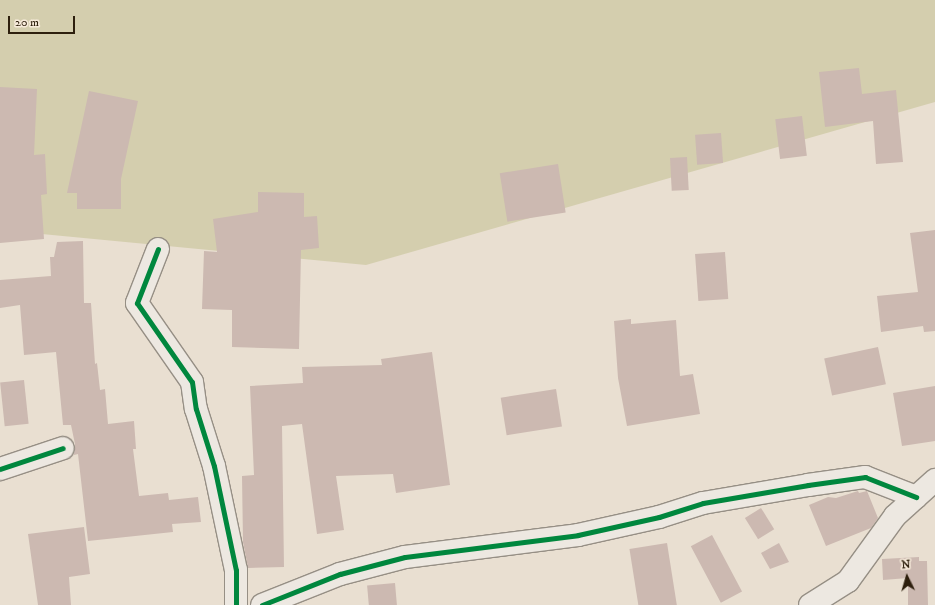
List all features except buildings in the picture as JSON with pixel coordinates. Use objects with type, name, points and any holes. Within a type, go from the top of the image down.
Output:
[{"type":"street","points":[[158,249],[137,303],[192,382],[196,409],[214,466],[236,570],[236,605]]},
{"type":"street","points":[[0,469],[63,448]]},
{"type":"street","points":[[262,605],[340,574],[405,557],[578,535],[659,517],[703,502],[865,477],[916,497]]},
{"type":"street","points":[[810,605],[848,581],[895,516],[935,480]]},
{"type":"shaded area","points":[[0,0],[935,0],[935,102],[366,265],[0,230]]},
{"type":"cycle path","points":[[158,249],[137,303],[192,382],[196,409],[214,466],[236,570],[236,605]]},
{"type":"cycle path","points":[[0,469],[63,448]]},
{"type":"cycle path","points":[[262,605],[340,574],[405,557],[578,535],[659,517],[703,503],[808,485],[865,477],[916,497]]}]
